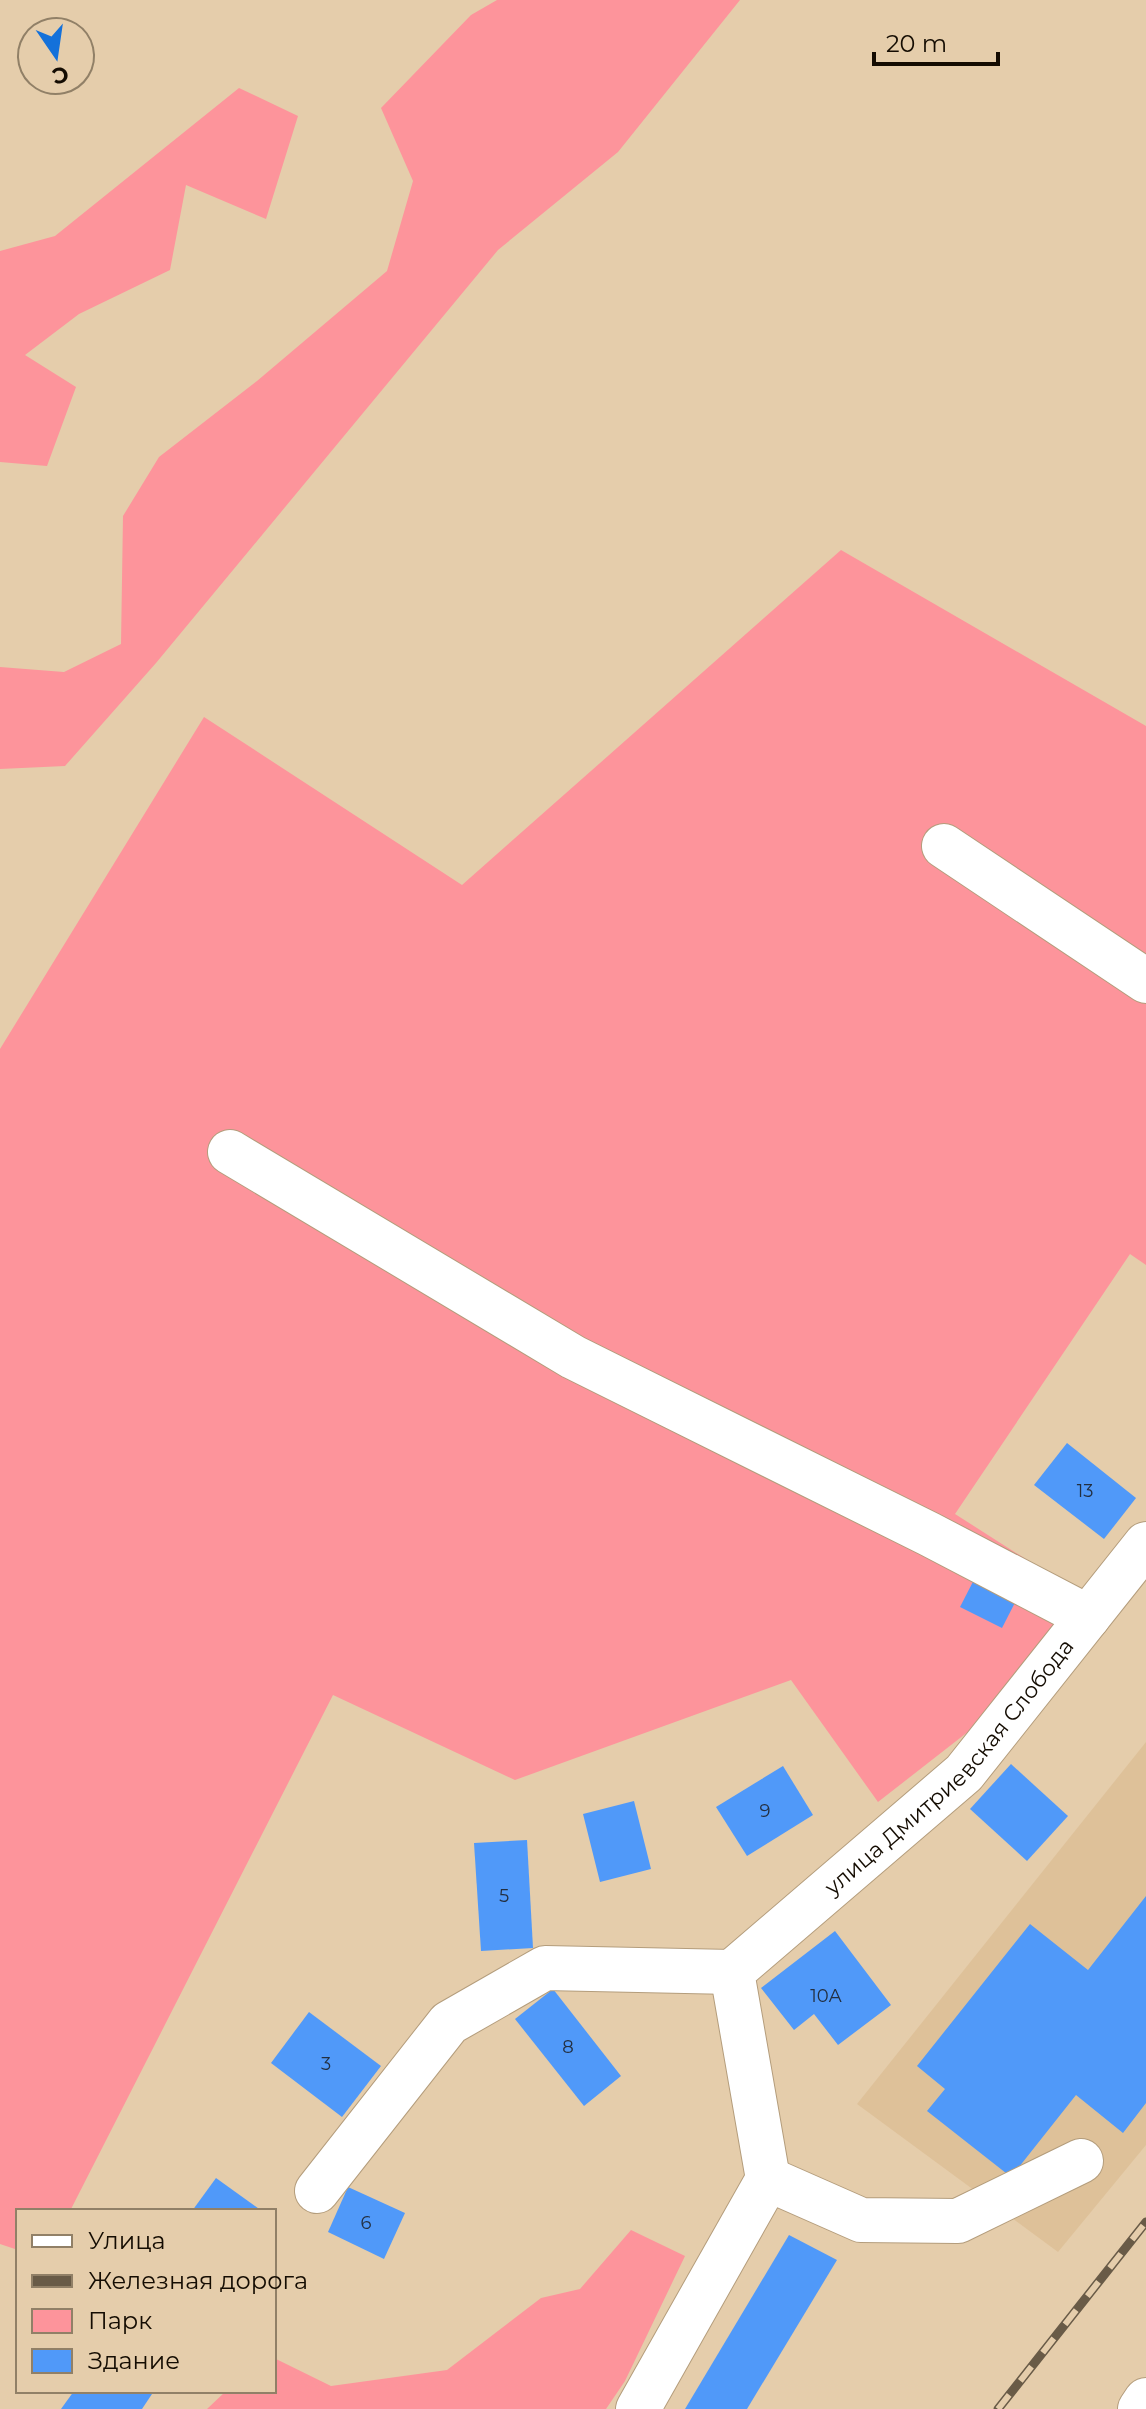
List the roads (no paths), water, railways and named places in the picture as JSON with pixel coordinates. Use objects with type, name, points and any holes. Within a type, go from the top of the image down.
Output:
[{"type":"street","points":[[944,846],[1146,981]]},
{"type":"street","points":[[230,1152],[573,1357],[929,1534],[1088,1617]]},
{"type":"street","name":"улица Дмитриевская Слобода","points":[[732,1972],[964,1773],[1146,1544]]},
{"type":"street","points":[[317,2191],[449,2023],[545,1968],[732,1972],[768,2179],[638,2409]]},
{"type":"street","points":[[768,2179],[861,2220],[958,2221],[1081,2161]]},
{"type":"street","points":[[1140,2409],[1146,2400]]},
{"type":"railway","points":[[998,2409],[1146,2222]]}]
